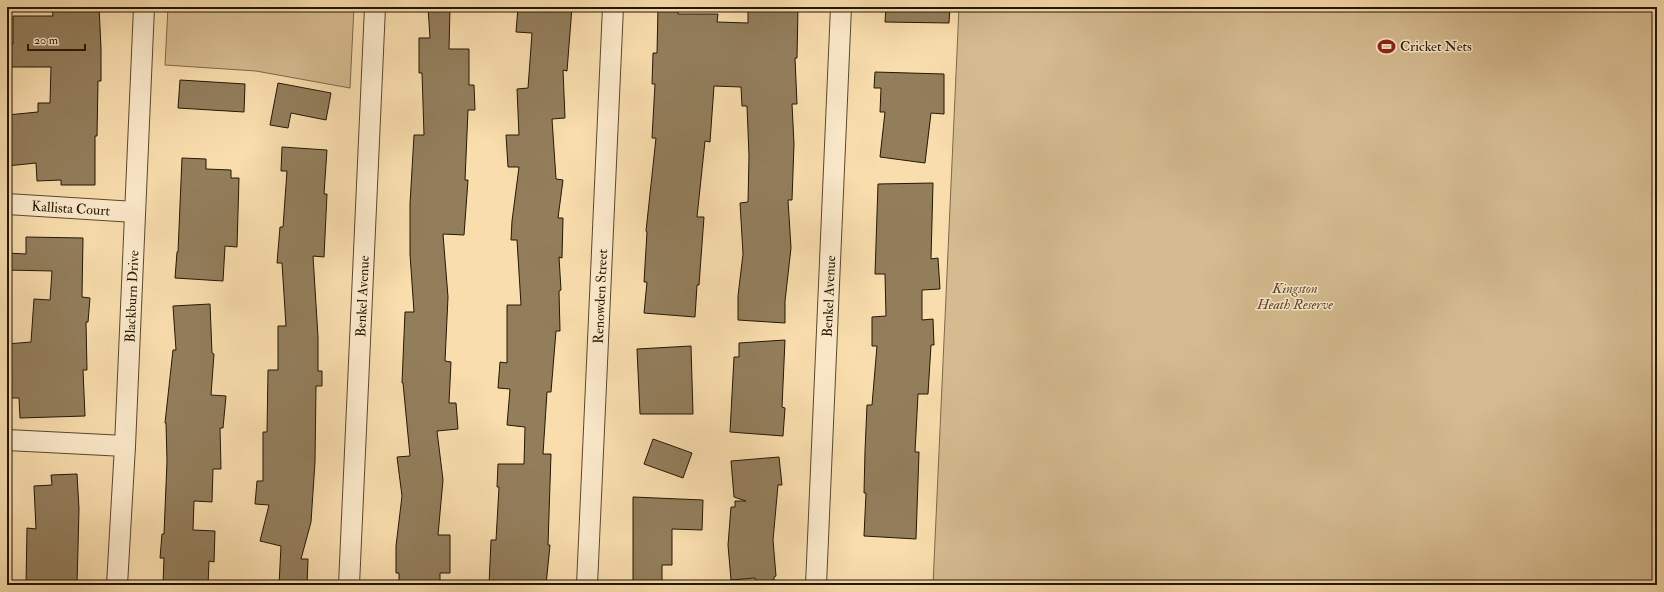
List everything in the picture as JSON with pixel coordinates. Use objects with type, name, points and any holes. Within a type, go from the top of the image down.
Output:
[{"type":"street","name":"Blackburn Drive","points":[[116,585],[125,446],[144,7]]},
{"type":"street","name":"Benkel Avenue","points":[[349,585],[375,7]]},
{"type":"street","name":"Renowden Street","points":[[587,585],[613,7]]},
{"type":"street","name":"Benkel Avenue","points":[[816,585],[842,7]]},
{"type":"street","name":"Kallista Court","points":[[7,204],[135,212]]},
{"type":"street","points":[[7,440],[125,446]]},
{"type":"green space","points":[[168,7],[354,7],[350,88],[256,71],[165,65]]},
{"type":"green space","name":"Kingston Heath Reserve","points":[[959,7],[1657,7],[1657,585],[933,585]]},
{"type":"building","points":[[52,7],[99,7],[101,81],[98,81],[97,136],[95,136],[95,185],[61,185],[61,180],[37,181],[36,163],[7,166],[7,115],[38,112],[38,103],[50,103],[51,67],[7,67],[7,44],[13,44],[13,16],[53,16]]},
{"type":"building","points":[[428,7],[450,7],[449,49],[469,49],[469,85],[474,85],[475,110],[468,110],[465,180],[468,180],[464,235],[443,234],[448,297],[445,361],[451,362],[449,403],[456,403],[458,429],[437,431],[443,480],[438,535],[450,535],[450,573],[440,573],[440,585],[399,585],[399,573],[396,573],[396,546],[402,496],[397,457],[410,456],[402,383],[405,312],[414,312],[410,254],[410,204],[414,135],[424,135],[422,73],[419,73],[419,38],[430,38]]},
{"type":"building","points":[[518,7],[572,7],[567,71],[563,70],[565,118],[552,119],[556,179],[563,180],[558,218],[563,218],[562,258],[559,257],[561,290],[559,291],[560,331],[556,331],[551,392],[547,392],[543,454],[551,454],[548,545],[550,545],[546,585],[489,585],[491,540],[496,540],[499,487],[497,487],[498,464],[524,464],[525,427],[507,425],[510,389],[498,388],[500,362],[507,363],[507,305],[521,305],[517,240],[511,240],[519,167],[508,167],[506,135],[519,135],[517,89],[528,88],[532,33],[516,32]]},
{"type":"building","points":[[658,7],[678,7],[678,14],[718,14],[717,22],[748,23],[748,7],[798,7],[797,58],[795,58],[797,104],[792,104],[794,144],[792,200],[788,200],[791,248],[785,301],[785,323],[738,320],[738,296],[743,254],[740,203],[748,202],[749,156],[747,106],[742,106],[741,87],[714,86],[710,142],[705,141],[697,217],[704,217],[695,317],[644,313],[647,282],[644,282],[646,231],[656,138],[652,138],[655,84],[652,84],[653,53],[657,53]]},
{"type":"building","points":[[886,7],[950,7],[949,23],[885,22]]},
{"type":"building","points":[[875,72],[944,74],[944,114],[931,113],[925,163],[880,157],[885,112],[880,112],[881,88],[874,88]]},
{"type":"building","points":[[180,80],[245,84],[244,112],[178,108]]},
{"type":"building","points":[[278,83],[331,93],[326,120],[291,113],[288,128],[270,125]]},
{"type":"building","points":[[282,147],[327,150],[324,194],[327,194],[324,257],[313,256],[318,337],[318,371],[322,371],[322,386],[316,386],[315,462],[311,522],[301,559],[308,559],[307,585],[279,585],[281,546],[260,541],[269,505],[255,504],[257,481],[263,481],[263,432],[267,432],[268,370],[278,370],[278,326],[286,326],[282,263],[277,263],[280,227],[283,227],[287,171],[281,171]]},
{"type":"building","points":[[182,158],[206,159],[206,169],[231,170],[231,178],[239,178],[237,247],[225,246],[223,281],[175,278],[178,252]]},
{"type":"building","points":[[933,183],[931,259],[938,258],[940,289],[922,290],[922,320],[933,319],[934,345],[931,345],[928,394],[918,394],[915,452],[919,452],[916,539],[864,536],[867,405],[872,405],[877,346],[872,346],[872,317],[886,316],[885,274],[875,274],[878,184]]},
{"type":"building","points":[[26,237],[83,238],[82,297],[90,298],[88,322],[86,322],[87,370],[83,370],[85,416],[20,418],[19,398],[7,398],[7,344],[31,342],[34,299],[50,300],[52,271],[7,270],[7,253],[26,254]]},
{"type":"building","points":[[210,304],[212,353],[214,354],[211,395],[226,396],[223,428],[220,428],[221,469],[213,469],[212,502],[194,501],[193,530],[215,531],[214,562],[209,561],[208,585],[163,585],[164,558],[160,558],[162,534],[164,534],[167,461],[165,423],[173,350],[176,350],[173,306]]},
{"type":"building","points":[[785,340],[782,407],[785,408],[783,436],[730,432],[734,357],[739,357],[739,343]]},
{"type":"building","points":[[691,346],[693,414],[640,414],[637,349]]},
{"type":"building","points":[[653,439],[692,453],[683,478],[644,464]]},
{"type":"building","points":[[779,457],[782,485],[778,485],[773,540],[776,576],[774,577],[774,585],[756,585],[755,578],[731,580],[728,545],[731,507],[735,507],[735,501],[746,501],[734,497],[731,461]]},
{"type":"building","points":[[77,474],[79,509],[77,585],[26,585],[27,528],[36,529],[34,486],[52,485],[51,475]]},
{"type":"building","points":[[633,497],[703,500],[702,530],[672,529],[672,565],[662,565],[662,585],[633,585]]},
{"type":"place","name":"Cricket Nets","points":[[1387,46]]}]
